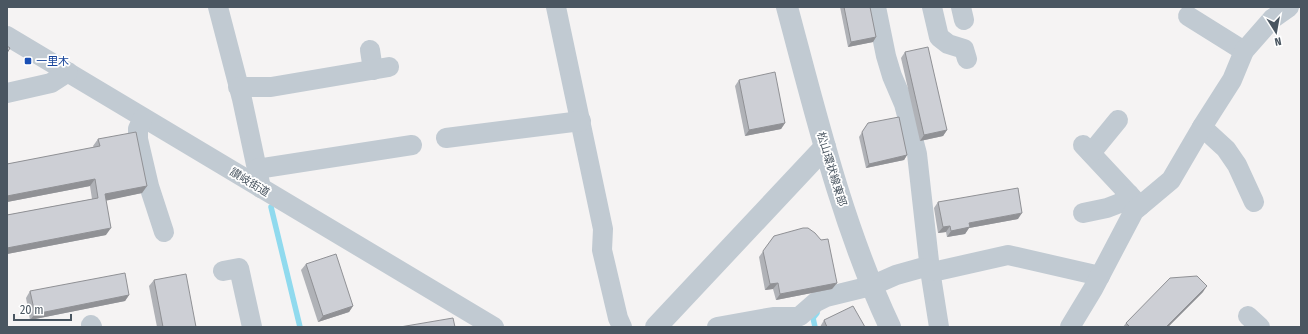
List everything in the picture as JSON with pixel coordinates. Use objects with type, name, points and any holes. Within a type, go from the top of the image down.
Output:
[{"type":"street","points":[[218,7],[261,188]]},
{"type":"street","points":[[556,7],[603,230],[602,250],[618,318],[622,327]]},
{"type":"street","name":"松山環状線東部","points":[[787,7],[825,147],[853,238],[871,286],[890,327]]},
{"type":"street","points":[[876,7],[886,56],[892,76],[904,104],[917,154],[930,270],[939,327]]},
{"type":"street","points":[[932,7],[939,37],[948,44],[964,48],[967,59]]},
{"type":"street","points":[[1082,213],[1135,200],[1171,180],[1232,80],[1244,51],[1272,19],[1288,7]]},
{"type":"street","points":[[1188,16],[1244,51]]},
{"type":"street","name":"讃岐街道","points":[[7,36],[494,327]]},
{"type":"street","points":[[238,87],[271,87],[377,62]]},
{"type":"street","points":[[7,93],[51,83],[68,72]]},
{"type":"street","points":[[143,118],[138,129],[138,139],[149,186],[164,232]]},
{"type":"street","points":[[1070,327],[1100,276],[1134,211],[1135,200],[1087,149],[1118,120]]},
{"type":"street","points":[[446,138],[581,121]]},
{"type":"street","points":[[1202,127],[1226,149],[1237,165],[1254,202]]},
{"type":"street","points":[[257,169],[412,144]]},
{"type":"street","points":[[661,325],[825,147]]},
{"type":"street","points":[[717,327],[773,317],[796,317],[800,316],[816,302],[826,297],[871,286],[896,275],[921,268],[937,271],[1008,255],[1100,276]]},
{"type":"street","points":[[223,271],[239,268],[252,327]]},
{"type":"building","points":[[844,7],[870,7],[876,37],[851,42]]},
{"type":"building","points":[[7,46],[10,48],[7,53]]},
{"type":"building","points":[[928,47],[947,130],[924,135],[905,52]]},
{"type":"building","points":[[775,72],[785,123],[749,130],[739,80]]},
{"type":"building","points":[[899,117],[907,155],[869,164],[862,132],[868,123]]},
{"type":"building","points":[[136,132],[147,186],[105,194],[111,228],[7,248],[7,215],[98,198],[95,179],[7,196],[7,164],[100,146],[98,139]]},
{"type":"building","points":[[1018,188],[1022,213],[969,223],[970,227],[951,231],[950,226],[943,227],[938,202]]},
{"type":"building","points":[[808,228],[821,240],[828,239],[837,283],[780,294],[778,283],[770,284],[763,251],[774,236]]},
{"type":"building","points":[[336,254],[353,306],[323,316],[306,264]]},
{"type":"building","points":[[125,273],[129,295],[35,314],[30,291]]},
{"type":"building","points":[[186,274],[196,327],[163,327],[154,280]]},
{"type":"building","points":[[1197,276],[1207,286],[1166,327],[1130,327],[1126,323],[1170,278]]},
{"type":"building","points":[[853,306],[865,327],[827,327],[824,320]]},
{"type":"building","points":[[453,318],[455,327],[400,327]]},
{"type":"waterway","points":[[271,207],[300,327]]},
{"type":"waterway","points":[[815,327],[813,318],[817,313]]},
{"type":"place","name":"一里木","points":[[28,61]]}]
